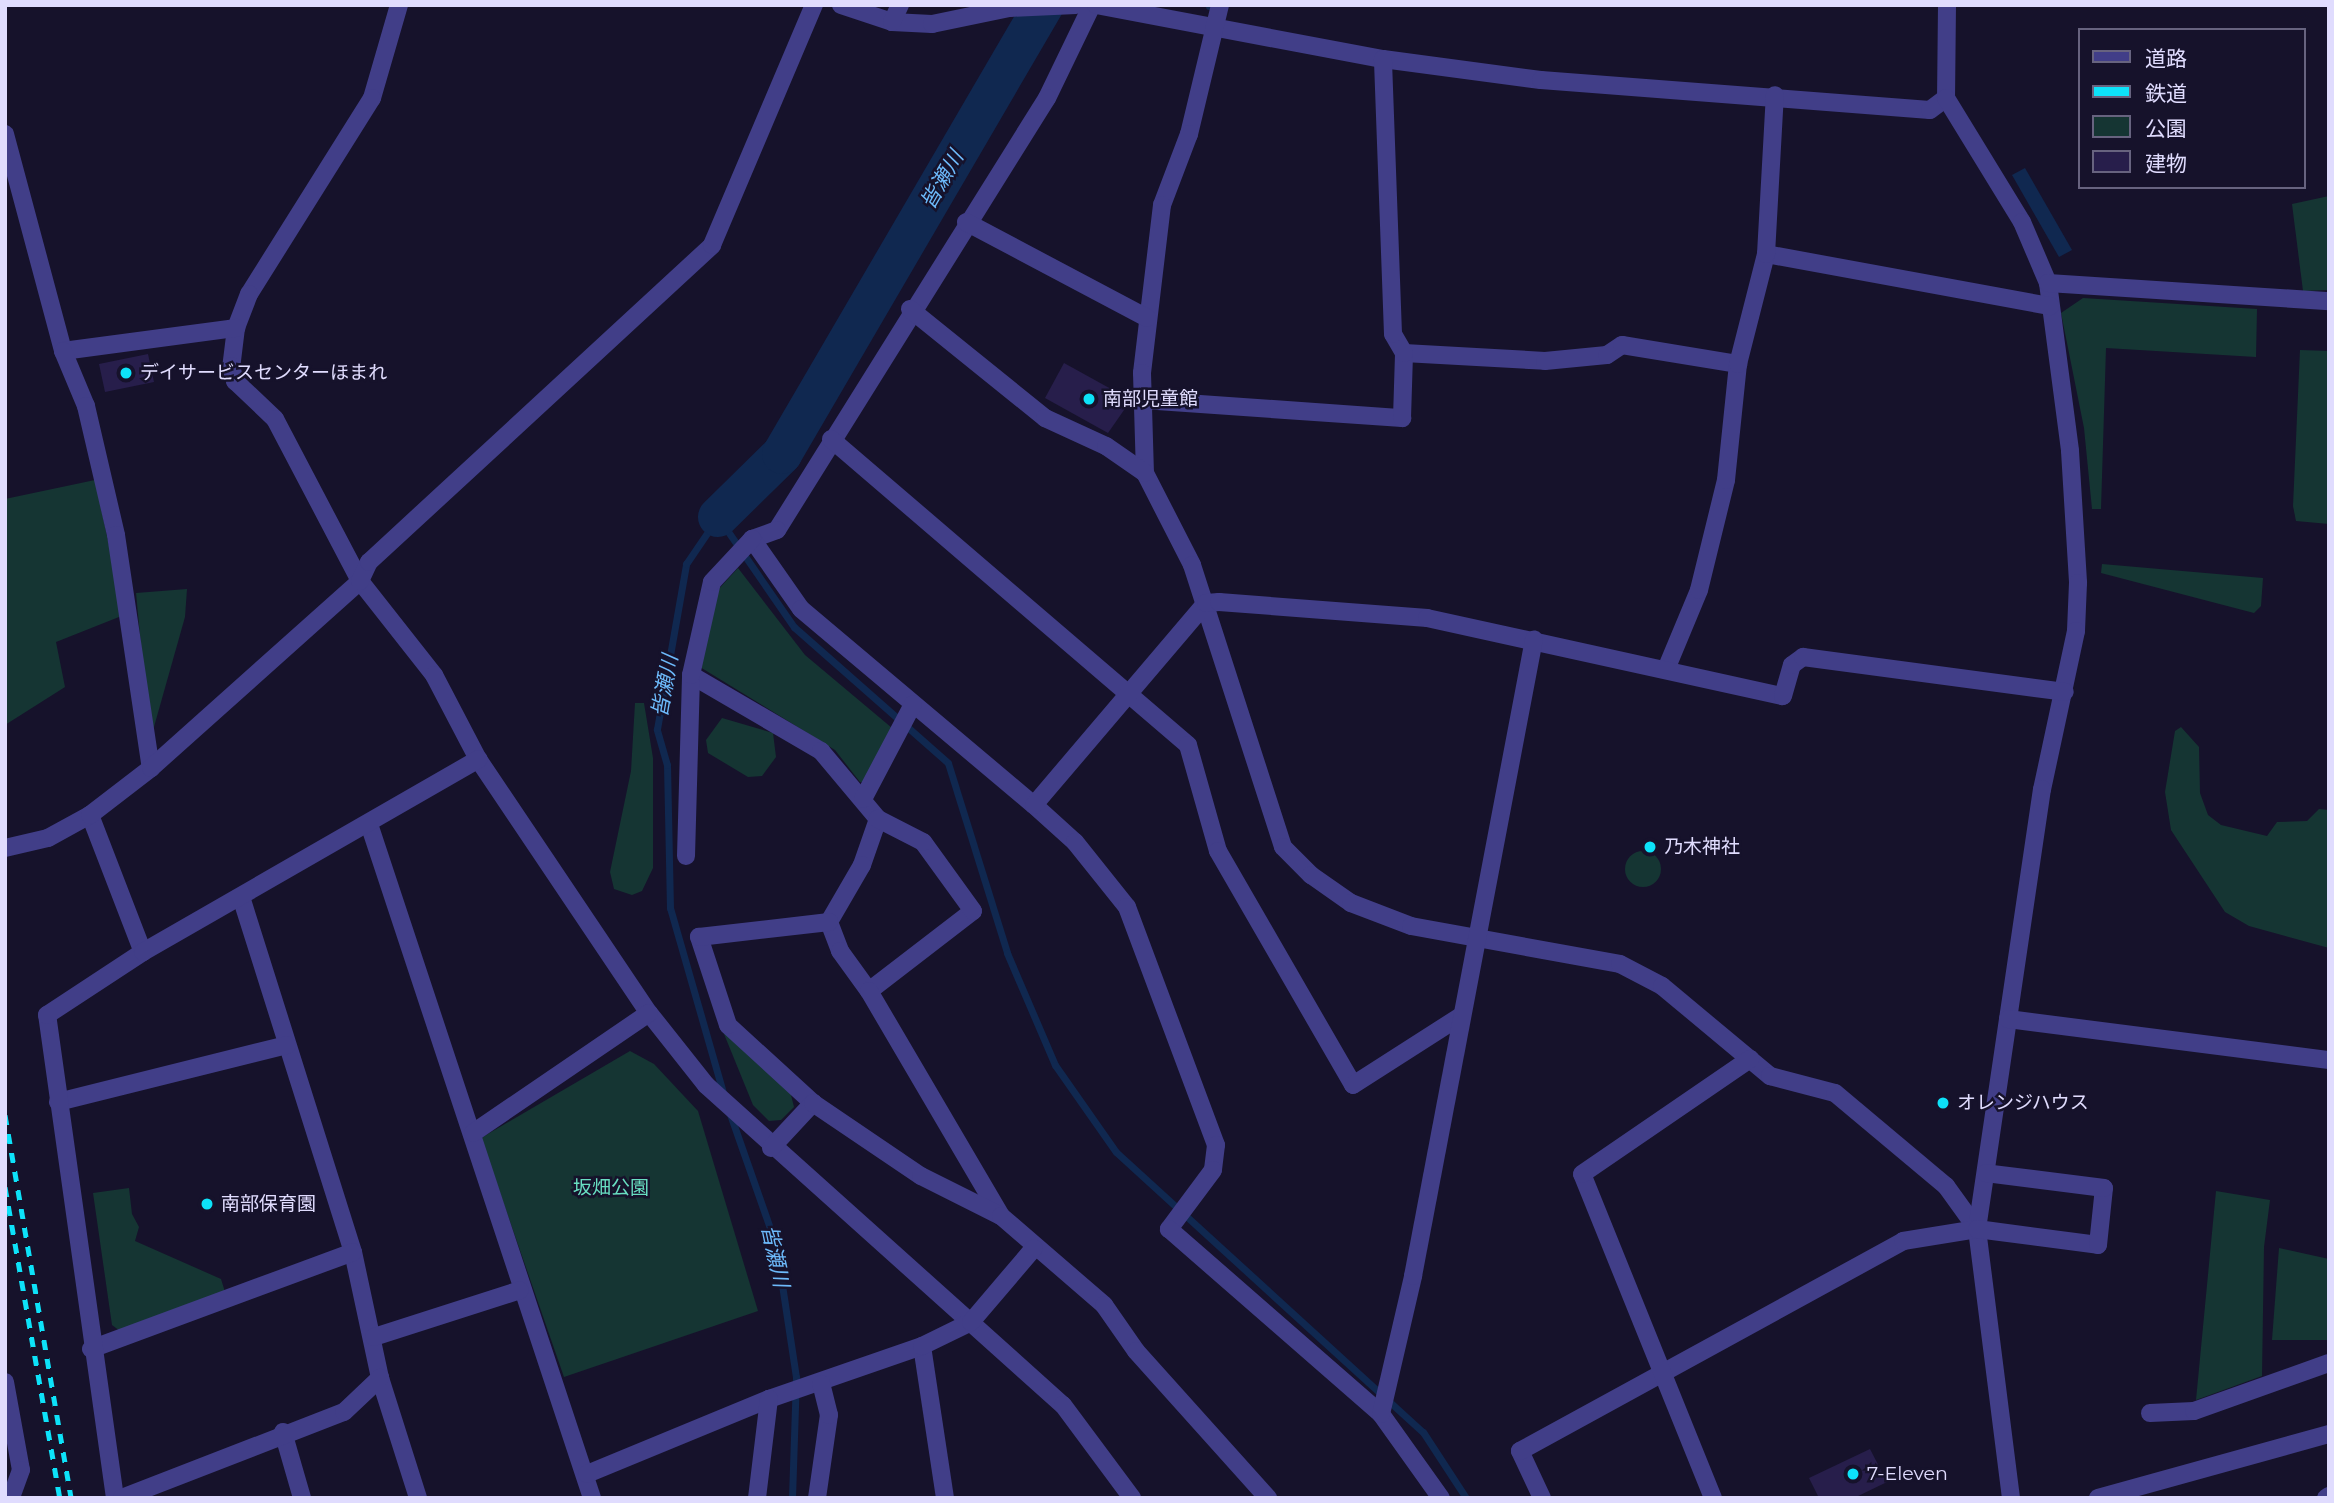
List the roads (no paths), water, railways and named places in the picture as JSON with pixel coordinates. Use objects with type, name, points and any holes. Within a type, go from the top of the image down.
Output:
[{"type":"street","points":[[399,5],[372,99],[249,294],[236,328],[231,366],[235,381],[275,419],[360,581],[434,675],[478,759],[649,1013],[706,1085],[771,1147],[1063,1405],[1132,1498]]},
{"type":"street","points":[[5,848],[48,838],[90,815],[151,768],[360,581],[369,562],[712,245],[814,5]]},
{"type":"street","points":[[841,5],[892,22],[932,24],[1009,7],[1076,5]]},
{"type":"street","points":[[892,22],[900,5]]},
{"type":"street","points":[[1220,5],[1212,28],[1189,134],[1162,205],[1147,317],[1143,400],[1145,473],[1206,603],[1283,846],[1311,875],[1351,903],[1411,926],[1620,964],[1662,986],[1770,1076],[1835,1093],[1946,1185],[1977,1229]]},
{"type":"street","points":[[1947,5],[1947,98],[2022,222],[2048,283],[2070,451],[2078,583],[2065,692],[2042,789],[1977,1229],[2011,1498]]},
{"type":"street","points":[[686,856],[691,675],[712,582],[752,540],[777,530],[910,309],[1047,98],[1102,6],[1383,59],[1541,80],[1775,95],[1930,110],[1947,98]]},
{"type":"street","points":[[1143,400],[1402,418],[1404,353],[1393,334],[1383,59]]},
{"type":"street","points":[[1667,667],[1699,590],[1726,480],[1738,364],[1766,254],[1775,95]]},
{"type":"street","points":[[5,134],[63,351],[86,406],[116,535],[151,768]]},
{"type":"street","points":[[965,222],[1147,317]]},
{"type":"street","points":[[1766,254],[2050,306]]},
{"type":"street","points":[[2048,283],[2329,301]]},
{"type":"street","points":[[910,309],[1045,418],[1106,446],[1145,473]]},
{"type":"street","points":[[63,351],[236,328]]},
{"type":"street","points":[[1404,353],[1545,361],[1607,355],[1622,345],[1738,364]]},
{"type":"street","points":[[831,439],[1188,745],[1218,850],[1353,1084],[1461,1016]]},
{"type":"street","points":[[752,540],[801,609],[911,708],[1034,805],[1075,842],[1127,907],[1181,1044],[1216,1145],[1213,1170],[1169,1228],[1383,1408],[1441,1498]]},
{"type":"street","points":[[1206,603],[1427,618],[1667,667],[1783,696],[1792,665],[1803,657],[2065,692]]},
{"type":"street","points":[[1034,805],[1206,603]]},
{"type":"street","points":[[1383,1408],[1390,1384],[1534,639]]},
{"type":"street","points":[[691,675],[821,751],[878,819],[923,842],[973,911],[869,991]]},
{"type":"street","points":[[863,799],[911,708]]},
{"type":"street","points":[[115,1498],[91,1349],[47,1015],[143,952],[242,900],[478,759]]},
{"type":"street","points":[[90,815],[143,952]]},
{"type":"street","points":[[829,922],[862,865],[878,819]]},
{"type":"street","points":[[369,824],[473,1133],[520,1290],[587,1474],[592,1498]]},
{"type":"street","points":[[242,900],[353,1252],[374,1337],[380,1378],[418,1498]]},
{"type":"street","points":[[829,922],[840,951],[869,991],[1001,1216],[1034,1248],[1104,1305],[1136,1351],[1268,1498]]},
{"type":"street","points":[[829,922],[699,937],[728,1026],[813,1103],[920,1176],[1001,1216]]},
{"type":"street","points":[[473,1133],[649,1013]]},
{"type":"street","points":[[2008,1019],[2329,1060]]},
{"type":"street","points":[[58,1102],[287,1045]]},
{"type":"street","points":[[1713,1498],[1660,1377],[1582,1174],[1750,1059]]},
{"type":"street","points":[[771,1147],[813,1103]]},
{"type":"street","points":[[1542,1498],[1520,1451],[1660,1377],[1903,1241],[1977,1229],[2098,1245],[2104,1188],[1986,1173]]},
{"type":"street","points":[[587,1474],[769,1399],[821,1384],[922,1346],[971,1322],[1034,1248]]},
{"type":"street","points":[[91,1349],[353,1252]]},
{"type":"street","points":[[374,1337],[520,1290]]},
{"type":"street","points":[[922,1346],[945,1498]]},
{"type":"street","points":[[2150,1413],[2194,1411],[2329,1363]]},
{"type":"street","points":[[122,1498],[283,1432],[344,1412],[380,1378]]},
{"type":"street","points":[[5,1384],[21,1470],[11,1498]]},
{"type":"street","points":[[817,1498],[829,1415],[821,1384]]},
{"type":"street","points":[[757,1498],[769,1399]]},
{"type":"street","points":[[283,1432],[302,1498]]},
{"type":"street","points":[[2098,1498],[2329,1434]]},
{"type":"water","points":[[2025,168],[2072,250],[2059,257],[2012,175]]},
{"type":"waterway","name":"皆瀬川","points":[[718,517],[782,454],[1044,5]]},
{"type":"waterway","points":[[724,1096],[670,908],[667,765],[657,729],[686,564],[718,517],[794,627],[948,763],[1007,953],[1055,1065],[1116,1152],[1423,1432],[1466,1498]]},
{"type":"waterway","name":"皆瀬川","points":[[730,1114],[776,1245],[796,1377],[792,1498]]},
{"type":"railway","points":[[5,1115],[71,1498]]},
{"type":"railway","points":[[5,1187],[60,1498]]},
{"type":"place","name":"デイサービスセンターほまれ","points":[[126,373]]},
{"type":"place","name":"南部児童館","points":[[1089,399]]},
{"type":"place","name":"乃木神社","points":[[1650,847]]},
{"type":"place","name":"オレンジハウス","points":[[1943,1103]]},
{"type":"place","name":"南部保育園","points":[[207,1204]]},
{"type":"place","name":"7-Eleven","points":[[1853,1474]]},
{"type":"park label","name":"坂畑公園","points":[[611,1188]]}]
